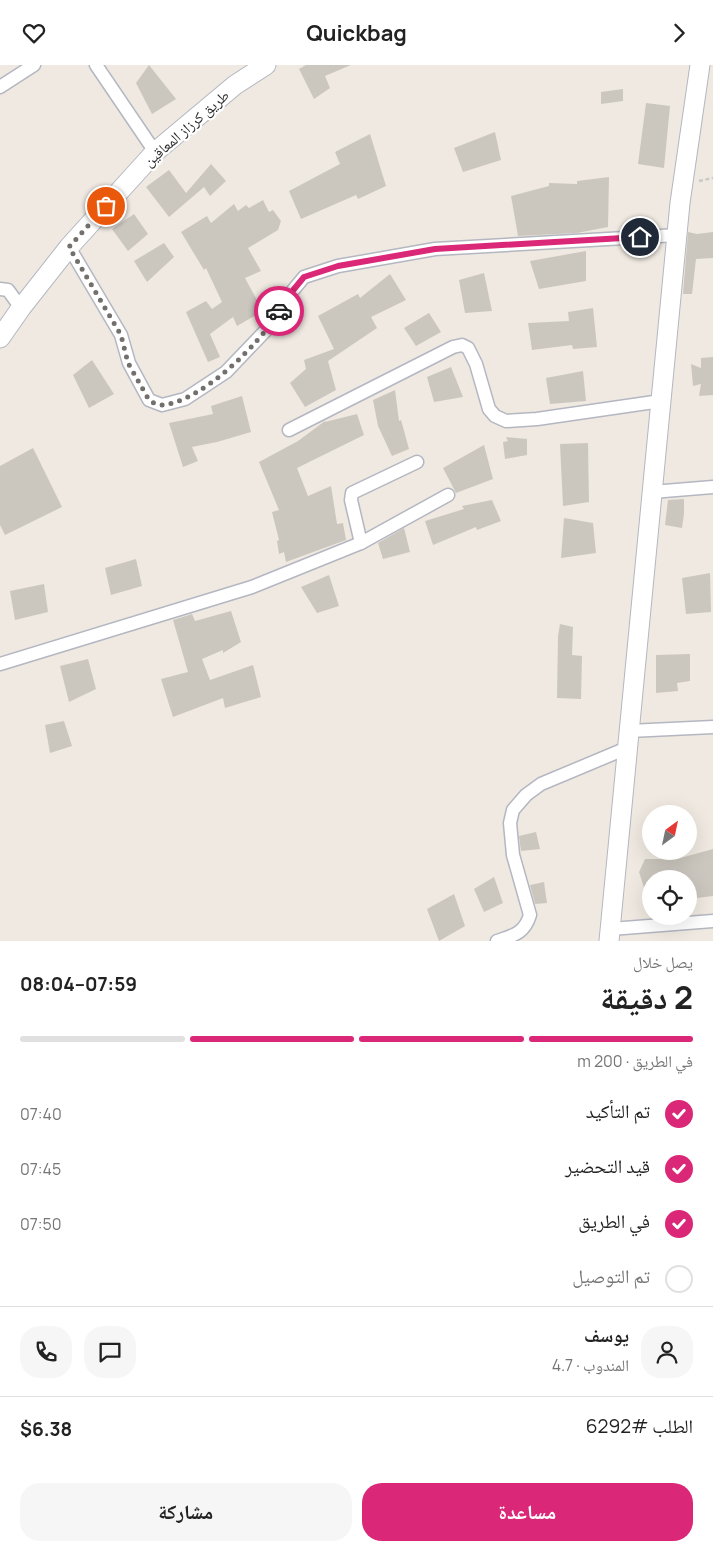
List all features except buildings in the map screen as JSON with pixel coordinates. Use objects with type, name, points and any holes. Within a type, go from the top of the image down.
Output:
[{"type":"street","points":[[0,87],[34,65]]},
{"type":"street","points":[[96,65],[154,152]]},
{"type":"street","name":"طريق كرزاز المعاقين","points":[[0,338],[21,307],[69,247],[154,152],[235,85],[266,65]]},
{"type":"street","points":[[700,65],[694,97],[677,235],[610,935],[713,921]]},
{"type":"street","points":[[69,247],[121,335],[128,363],[149,400],[162,405],[185,399],[226,372],[269,327],[285,300],[304,277],[338,266],[435,249],[677,235]]},
{"type":"street","points":[[0,278],[4,290],[21,307]]},
{"type":"street","points":[[289,430],[404,371],[453,347],[462,345],[468,347],[476,364],[489,409],[495,416],[506,421],[538,419],[661,401]]},
{"type":"street","points":[[361,543],[351,500],[352,493],[417,462]]},
{"type":"street","points":[[652,492],[713,487]]},
{"type":"street","points":[[0,664],[252,587],[361,543],[448,495]]},
{"type":"street","points":[[497,941],[518,933],[527,925],[530,915],[514,855],[510,823],[513,810],[526,795],[541,784],[628,740],[713,727]]},
{"type":"way so far","points":[[106,206],[69,247],[121,335],[128,363],[136,378],[149,400],[155,404],[162,405],[185,399],[226,372],[269,327],[279,311]]},
{"type":"route","points":[[279,311],[285,300],[304,277],[338,266],[435,249],[640,237]]}]
